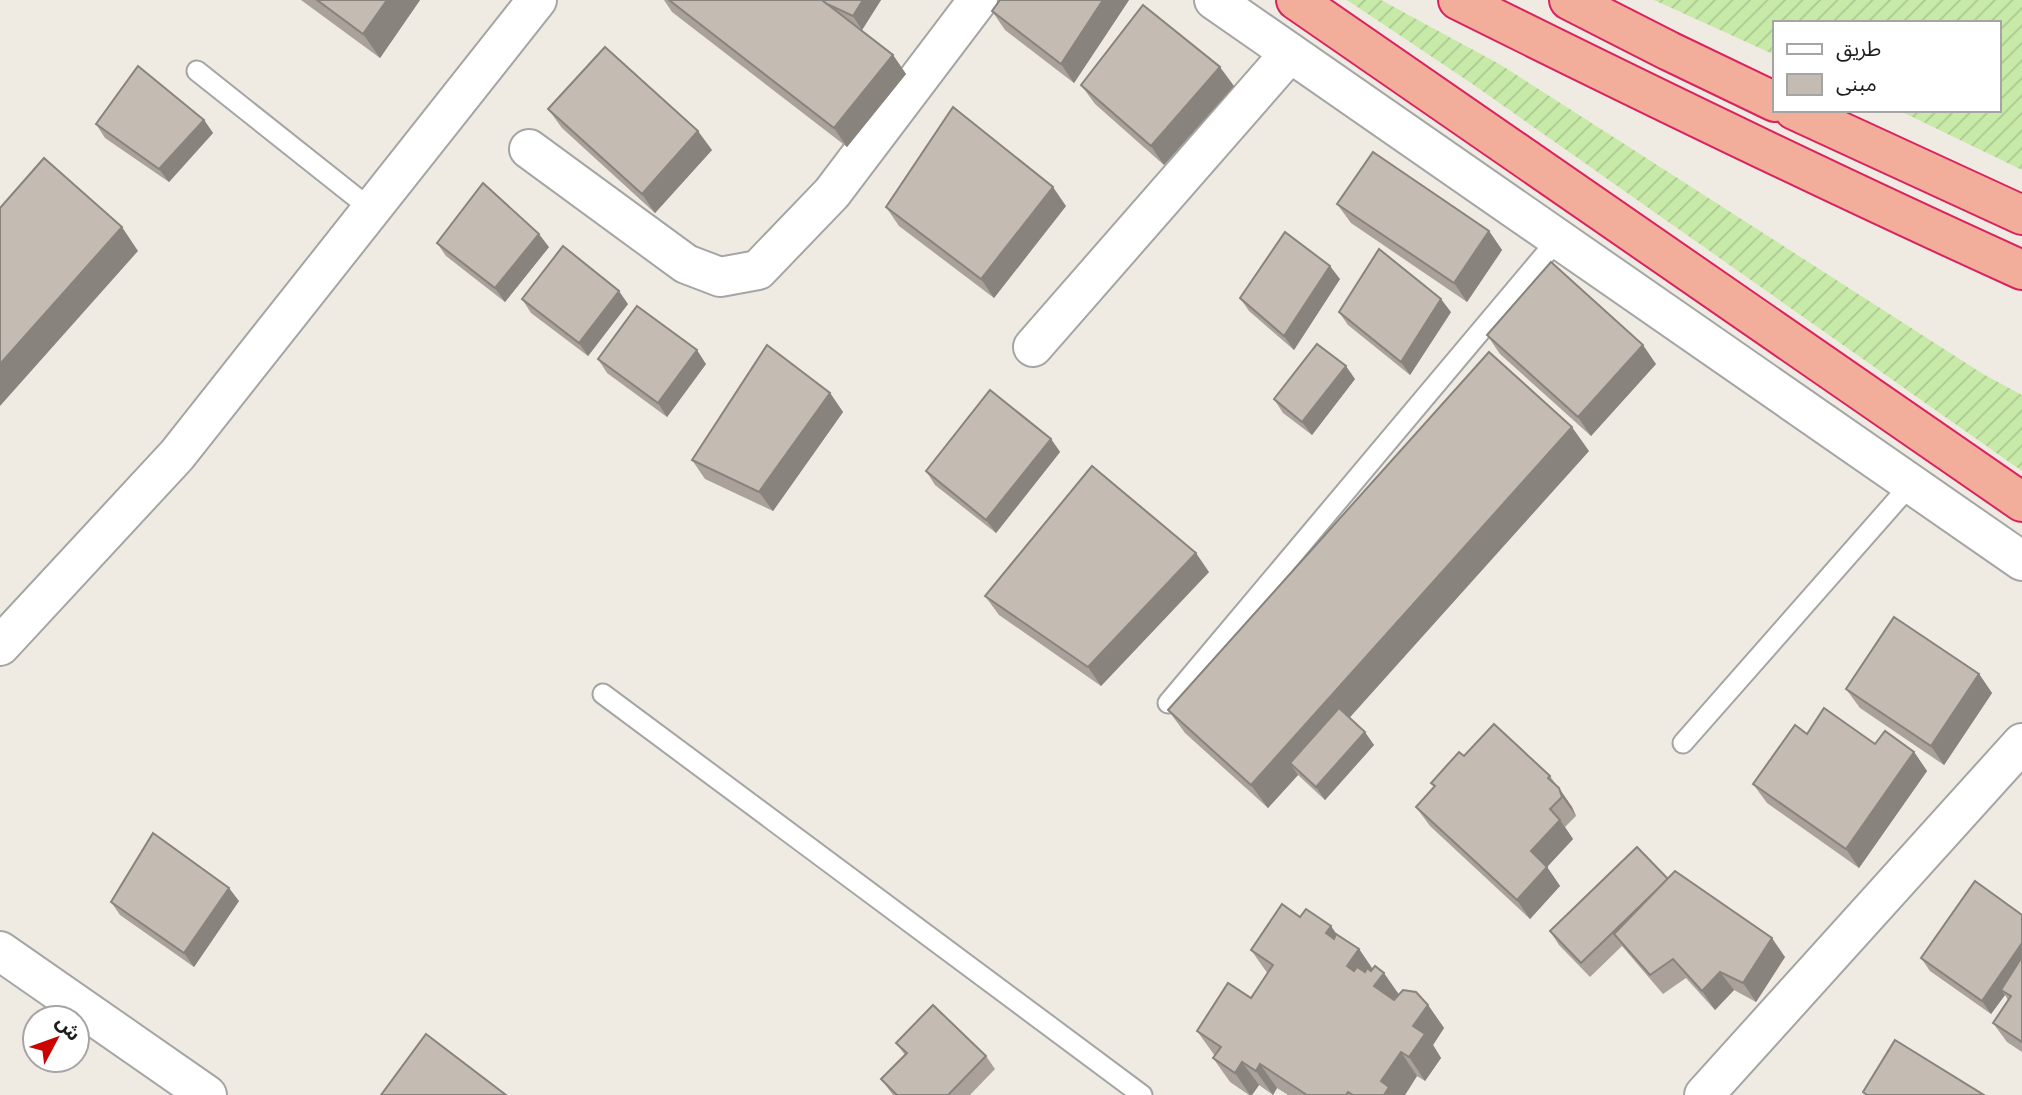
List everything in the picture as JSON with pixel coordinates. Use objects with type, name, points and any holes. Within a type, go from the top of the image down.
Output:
[{"type":"highway","points":[[1296,0],[2022,502]]},
{"type":"highway","points":[[1458,0],[1698,118],[2022,270]]},
{"type":"highway","points":[[1569,0],[1773,101]]},
{"type":"highway","points":[[1798,112],[2022,215]]},
{"type":"street","points":[[0,646],[177,455],[537,0]]},
{"type":"street","points":[[529,149],[685,264],[720,277],[758,270],[832,193],[978,0]]},
{"type":"street","points":[[1214,0],[2022,561]]},
{"type":"street","points":[[1033,347],[1290,53]]},
{"type":"street","points":[[1704,1095],[2022,743]]},
{"type":"street","points":[[0,951],[207,1095]]},
{"type":"lane","points":[[197,71],[372,210]]},
{"type":"lane","points":[[1168,703],[1558,239]]},
{"type":"lane","points":[[1683,743],[1911,484]]},
{"type":"lane","points":[[603,694],[1142,1095]]},
{"type":"green space","points":[[1347,0],[1381,0],[1501,65],[1983,374],[2022,395],[2022,471],[1471,83]]},
{"type":"green space","points":[[1654,0],[2022,0],[2022,170],[1902,112],[2001,112],[2001,21],[1773,21],[1773,54]]},
{"type":"building","points":[[317,0],[387,0],[363,34]]},
{"type":"building","points":[[669,0],[822,0],[893,55],[834,128]]},
{"type":"building","points":[[822,0],[863,0],[853,16]]},
{"type":"building","points":[[1000,0],[1103,0],[1061,64],[992,11]]},
{"type":"building","points":[[1143,5],[1220,67],[1151,146],[1081,85]]},
{"type":"building","points":[[605,47],[698,131],[642,194],[548,109]]},
{"type":"building","points":[[138,66],[204,120],[159,169],[96,124]]},
{"type":"building","points":[[953,107],[1053,187],[981,279],[886,207]]},
{"type":"building","points":[[1373,152],[1489,231],[1454,283],[1337,204]]},
{"type":"building","points":[[44,158],[122,227],[0,364],[0,208]]},
{"type":"building","points":[[483,183],[539,234],[495,288],[437,243]]},
{"type":"building","points":[[1285,232],[1330,266],[1284,336],[1240,298]]},
{"type":"building","points":[[563,246],[619,291],[579,343],[522,299]]},
{"type":"building","points":[[1379,249],[1441,299],[1401,362],[1339,312]]},
{"type":"building","points":[[1551,262],[1643,345],[1578,417],[1487,335]]},
{"type":"building","points":[[637,306],[697,350],[658,403],[598,359]]},
{"type":"building","points":[[1317,344],[1346,366],[1302,422],[1274,399]]},
{"type":"building","points":[[767,345],[830,393],[759,492],[692,460]]},
{"type":"building","points":[[1489,352],[1572,427],[1251,785],[1168,710]]},
{"type":"building","points":[[990,390],[1051,439],[986,520],[926,471]]},
{"type":"building","points":[[1092,466],[1196,553],[1088,667],[985,596]]},
{"type":"building","points":[[1894,617],[1979,674],[1931,746],[1846,689]]},
{"type":"building","points":[[1339,708],[1365,732],[1316,787],[1290,763]]},
{"type":"building","points":[[1824,708],[1875,744],[1885,731],[1914,752],[1846,849],[1753,784],[1795,725],[1807,734]]},
{"type":"building","points":[[1494,724],[1550,776],[1548,778],[1559,788],[1562,797],[1550,809],[1560,820],[1531,851],[1547,867],[1517,900],[1416,807],[1435,786],[1431,783],[1459,752],[1464,756]]},
{"type":"building","points":[[153,833],[229,888],[184,953],[111,902]]},
{"type":"building","points":[[1637,847],[1668,879],[1581,963],[1550,931]]},
{"type":"building","points":[[1675,871],[1772,938],[1743,983],[1720,972],[1702,991],[1673,959],[1650,975],[1614,934]]},
{"type":"building","points":[[1975,881],[2022,915],[2022,943],[1982,1001],[1921,958]]},
{"type":"building","points":[[1282,904],[1300,917],[1306,909],[1331,926],[1326,933],[1334,939],[1336,934],[1359,949],[1347,966],[1354,971],[1357,967],[1365,972],[1367,968],[1371,971],[1375,966],[1384,973],[1374,986],[1394,1000],[1403,990],[1416,992],[1428,1005],[1413,1026],[1425,1034],[1409,1057],[1401,1052],[1381,1081],[1389,1087],[1384,1095],[1353,1095],[1348,1092],[1346,1095],[1307,1095],[1260,1064],[1256,1071],[1242,1062],[1235,1073],[1213,1058],[1221,1047],[1197,1031],[1228,983],[1251,998],[1273,965],[1251,950]]},
{"type":"building","points":[[2022,957],[2022,1042],[1993,1023],[2011,996],[2001,990]]},
{"type":"building","points":[[933,1005],[986,1056],[948,1095],[897,1095],[881,1079],[907,1053],[896,1043]]},
{"type":"building","points":[[426,1034],[506,1095],[381,1095]]},
{"type":"building","points":[[1895,1040],[1984,1095],[1867,1095],[1863,1092]]}]
